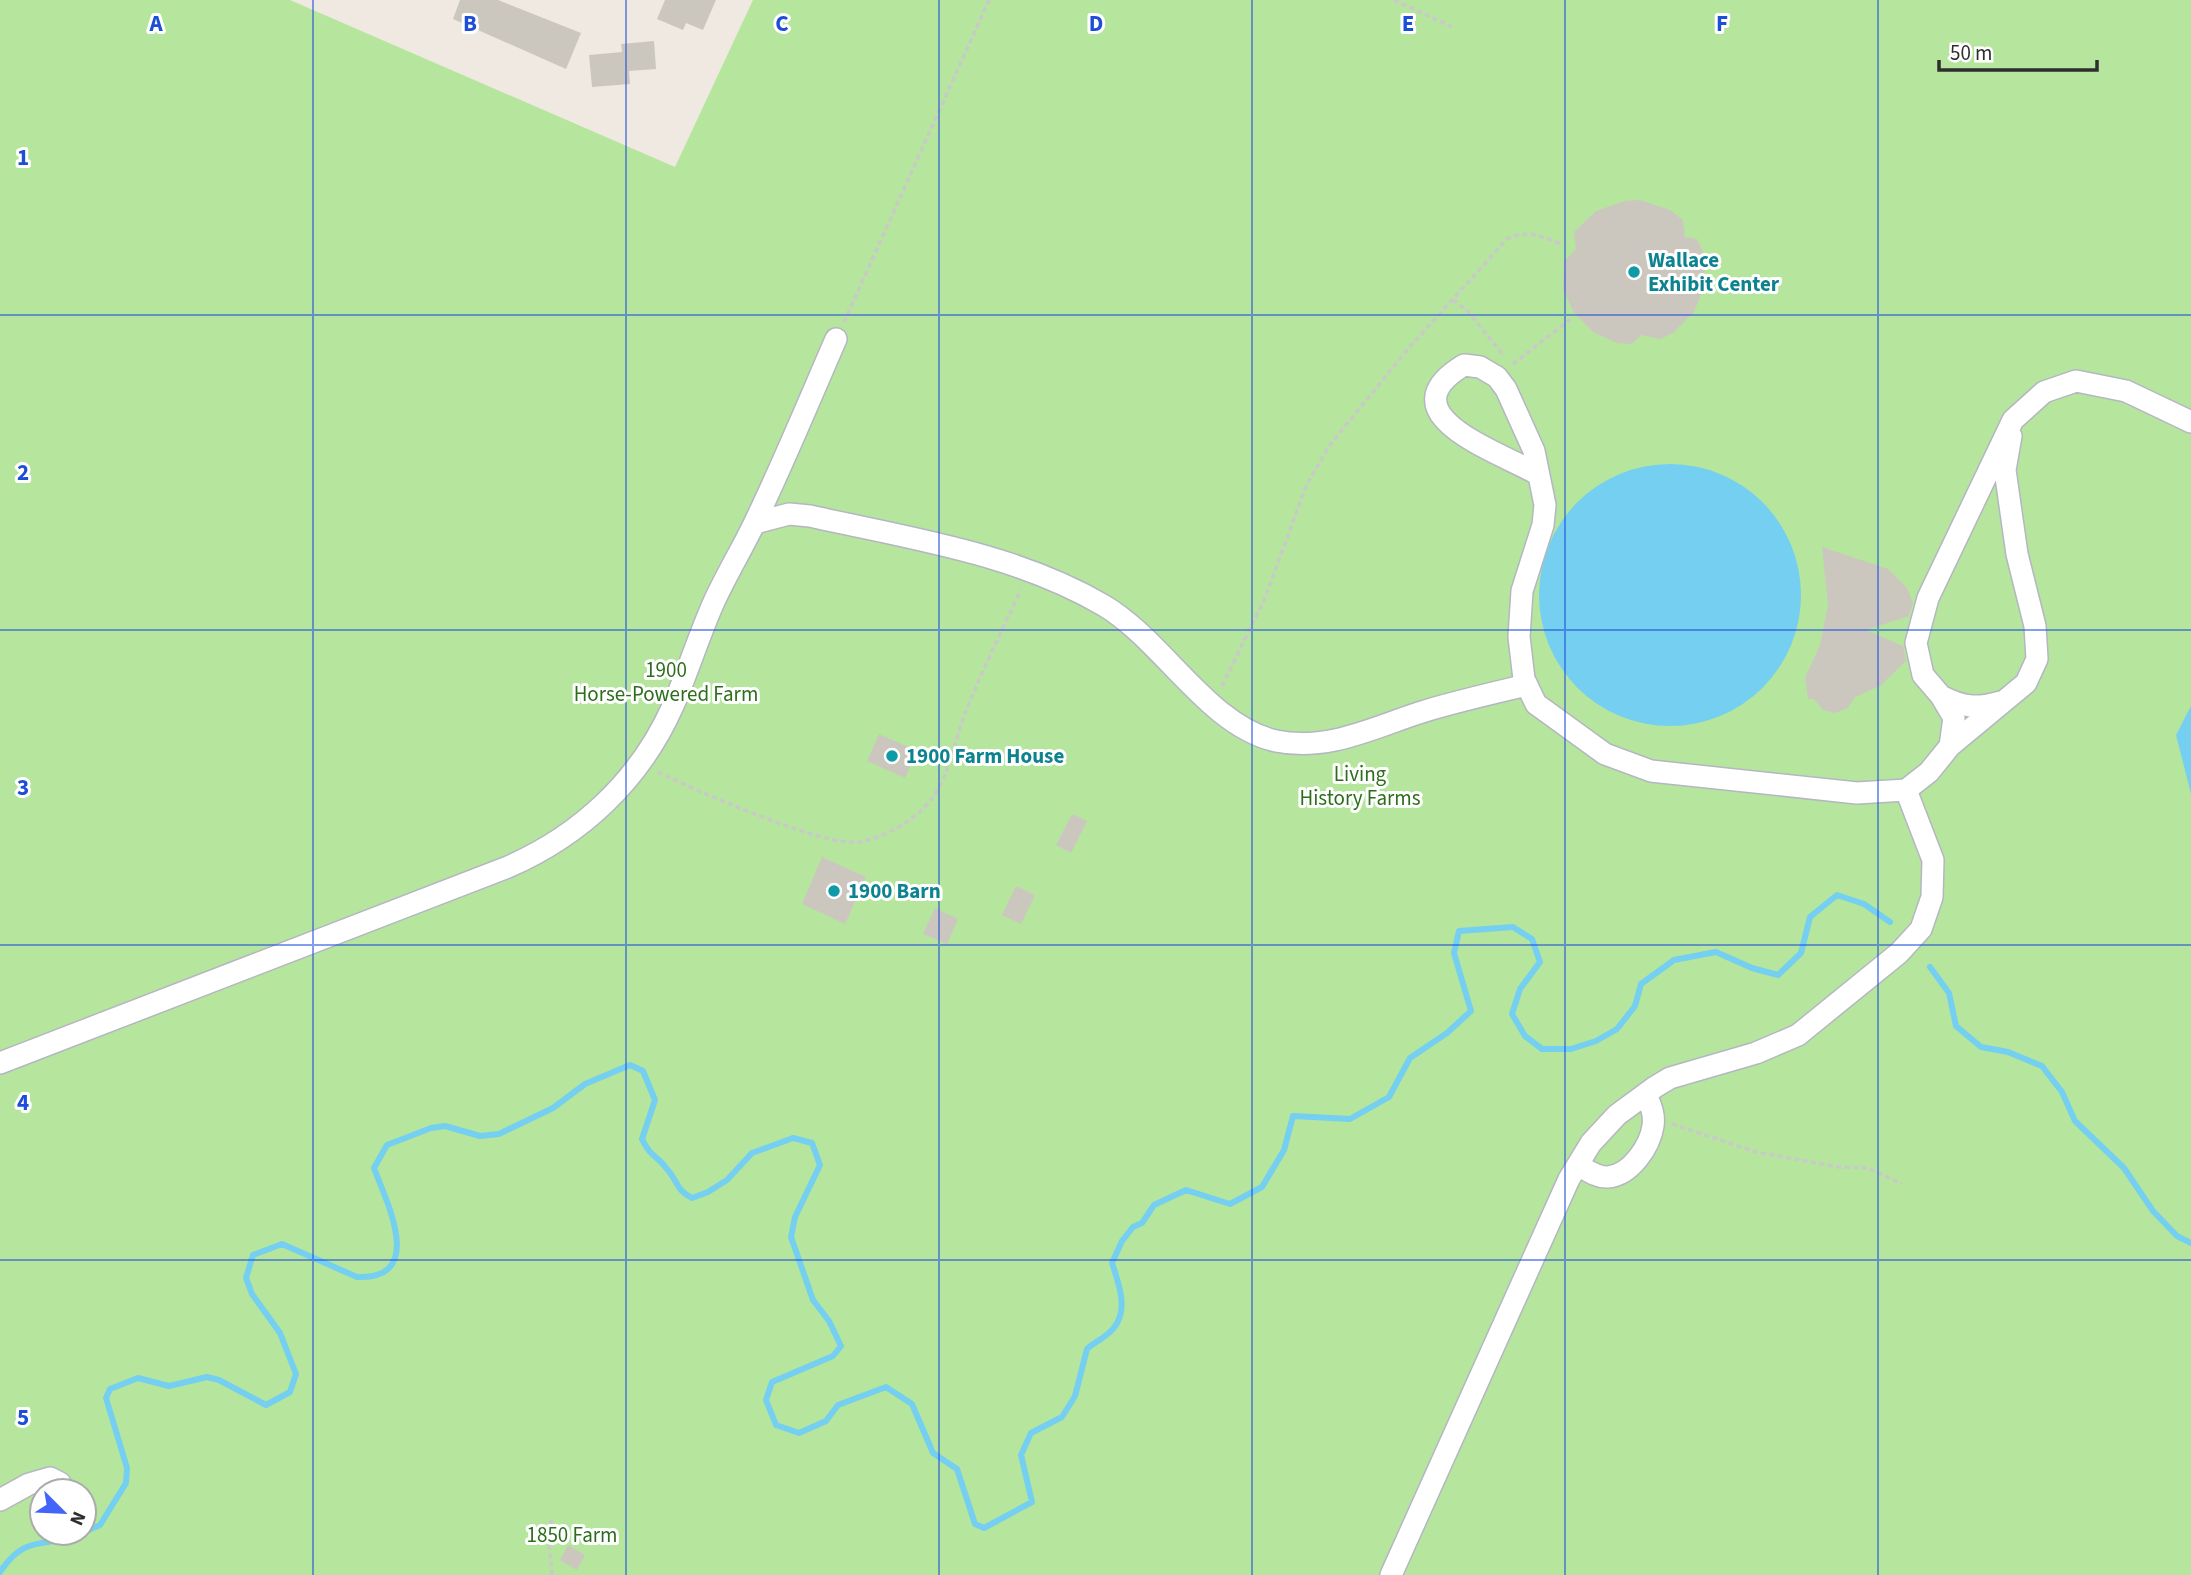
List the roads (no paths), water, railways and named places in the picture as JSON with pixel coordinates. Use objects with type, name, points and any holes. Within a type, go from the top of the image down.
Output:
[{"type":"lane","points":[[0,1063],[533,856],[576,829],[621,788],[640,764],[671,710],[713,604],[755,523],[836,340]]},
{"type":"lane","points":[[1539,475],[1473,443],[1440,416],[1436,399],[1444,377],[1464,365],[1504,371],[1539,475],[1545,505],[1543,524],[1521,592],[1520,658],[1527,685],[1536,704],[1605,754],[1651,771],[1857,793],[1906,790],[1929,772],[1950,746],[2026,683],[2037,659],[2035,626],[2017,554],[2005,470],[2013,420]]},
{"type":"lane","points":[[1950,746],[1954,718],[1941,696],[1923,675],[1916,643],[1928,598],[2013,420],[2044,392],[2077,381],[2126,391],[2191,422]]},
{"type":"lane","points":[[755,523],[789,514],[810,516],[943,545],[1031,571],[1104,605],[1140,633],[1213,703],[1251,732],[1276,741],[1316,744],[1343,739],[1426,711],[1527,685]]},
{"type":"lane","points":[[1941,696],[1959,705],[1982,708],[2006,701]]},
{"type":"lane","points":[[1391,1575],[1578,1165],[1591,1143],[1617,1115],[1670,1078],[1756,1053],[1798,1035],[1899,953],[1920,929],[1932,897],[1933,860],[1906,790]]},
{"type":"lane","points":[[1578,1165],[1592,1174],[1608,1177],[1624,1171],[1639,1157],[1649,1140],[1653,1119],[1646,1094]]},
{"type":"lane","points":[[0,1500],[28,1485]]},
{"type":"water","points":[[1670,464],[1696,467],[1720,474],[1743,486],[1763,502],[1779,522],[1791,545],[1798,569],[1801,595],[1798,621],[1791,645],[1779,668],[1763,688],[1743,704],[1720,716],[1696,723],[1670,726],[1644,723],[1620,716],[1597,704],[1577,688],[1561,668],[1549,645],[1542,621],[1539,595],[1542,569],[1549,545],[1561,522],[1577,502],[1597,486],[1620,474],[1644,467]]},
{"type":"water","points":[[2191,706],[2191,794],[2176,735]]},
{"type":"waterway","points":[[98,1526],[126,1483],[127,1468],[106,1398],[110,1389],[138,1378],[169,1386],[207,1377],[219,1380],[266,1405],[290,1392],[296,1374],[280,1333],[252,1294],[246,1278],[253,1255],[282,1244],[357,1277],[378,1275],[391,1266],[396,1253],[392,1218],[374,1168],[387,1145],[431,1128],[445,1126],[480,1136],[499,1134],[553,1108],[585,1084],[630,1065],[643,1071],[655,1100],[642,1139],[679,1188],[692,1198],[727,1180],[752,1153],[793,1138],[812,1143],[820,1165],[795,1217],[791,1237],[813,1300],[829,1321],[841,1346],[833,1356],[772,1382],[766,1400],[776,1425],[799,1433],[826,1421],[838,1405],[886,1387],[912,1404],[933,1453],[957,1469],[975,1524],[984,1528],[1032,1502],[1021,1455],[1031,1433],[1062,1417],[1075,1396],[1087,1349],[1105,1336],[1119,1320],[1122,1301],[1112,1263],[1122,1241],[1133,1227],[1142,1223],[1154,1205],[1186,1190],[1230,1204],[1262,1187],[1284,1150],[1293,1116],[1350,1119],[1389,1097],[1410,1058],[1447,1033],[1471,1011],[1454,953],[1459,931],[1513,927],[1532,939],[1540,962],[1520,989],[1512,1014],[1525,1036],[1542,1049],[1571,1049],[1596,1041],[1617,1029],[1635,1006],[1641,984],[1674,960],[1716,952],[1752,968],[1778,975],[1801,953],[1810,917],[1837,895],[1864,904],[1890,922]]},
{"type":"waterway","points":[[1930,967],[1949,993],[1956,1026],[1981,1047],[2008,1052],[2042,1066],[2062,1092],[2075,1121],[2124,1168],[2153,1211],[2177,1236],[2191,1243]]},
{"type":"waterway","points":[[0,1572],[19,1551],[28,1547]]},
{"type":"place","name":"Wallace Exhibit Center","points":[[1634,272]]},
{"type":"place","name":"1900 Farm House","points":[[892,756]]},
{"type":"place","name":"1900 Barn","points":[[834,891]]},
{"type":"park label","name":"1900 Horse-Powered Farm","points":[[666,682]]},
{"type":"park label","name":"Living History Farms","points":[[1360,786]]},
{"type":"park label","name":"1850 Farm","points":[[572,1535]]}]
